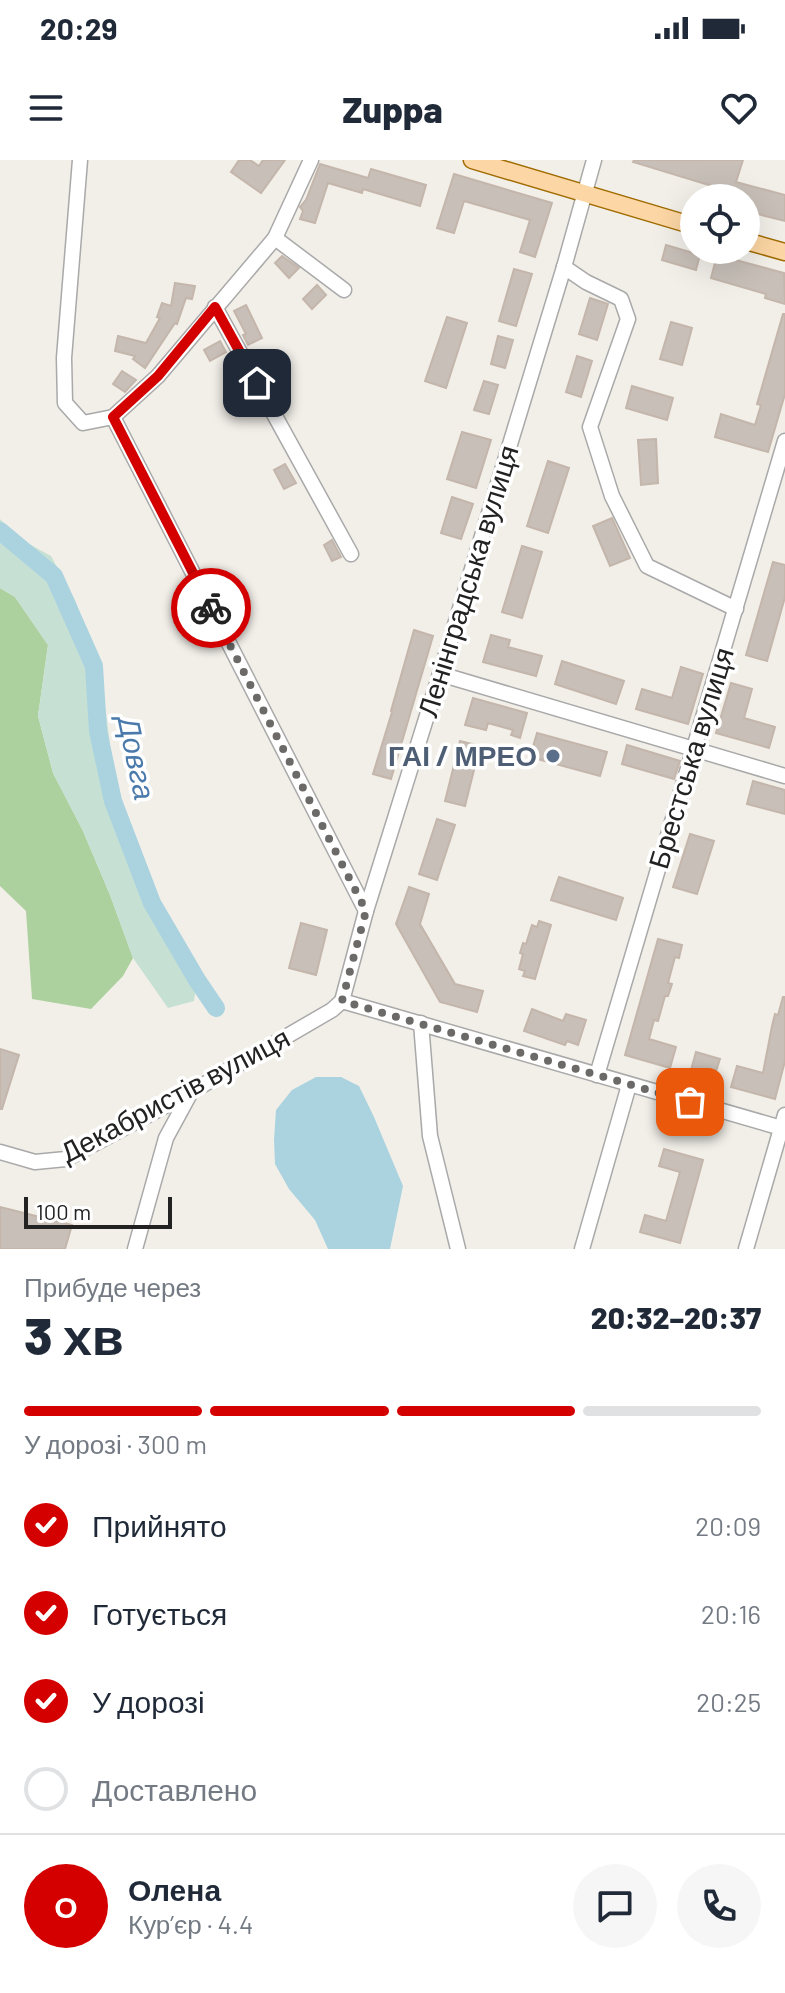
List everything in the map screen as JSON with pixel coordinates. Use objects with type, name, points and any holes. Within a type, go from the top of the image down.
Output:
[{"type":"main road","points":[[472,160],[680,222]]},
{"type":"main road","points":[[760,245],[785,252]]},
{"type":"street","points":[[80,160],[64,358],[65,403],[83,423],[113,417],[158,376],[275,238],[311,160]]},
{"type":"street","name":"Ленінградська вулиця","points":[[342,1001],[366,911],[594,160]]},
{"type":"street","points":[[275,238],[344,290]]},
{"type":"street","points":[[564,267],[621,299],[628,319],[590,427],[612,496],[647,566],[736,609]]},
{"type":"street","points":[[215,307],[351,554]]},
{"type":"street","points":[[113,417],[366,911]]},
{"type":"street","name":"Брестська вулиця","points":[[597,1075],[785,441]]},
{"type":"street","points":[[440,674],[785,776]]},
{"type":"street","points":[[342,1001],[629,1085],[784,1124],[746,1249]]},
{"type":"street","name":"Декабристів вулиця","points":[[0,1152],[35,1162],[66,1159],[191,1092],[332,1010],[342,1001]]},
{"type":"street","points":[[421,1023],[430,1136],[458,1249]]},
{"type":"street","points":[[582,1249],[629,1085]]},
{"type":"street","points":[[135,1249],[166,1138],[191,1092]]},
{"type":"green space","points":[[0,519],[18,538],[51,556],[75,600],[105,705],[113,801],[145,864],[158,899],[186,950],[197,980],[194,1001],[168,1008],[133,958],[83,831],[53,773],[38,716],[48,645],[15,597],[0,588]]},
{"type":"green space","points":[[0,588],[15,597],[48,645],[38,716],[53,773],[83,831],[133,958],[123,976],[91,1009],[32,999],[26,911],[0,886]]},
{"type":"water","points":[[316,1077],[341,1077],[359,1086],[374,1117],[403,1186],[390,1249],[328,1249],[315,1220],[289,1189],[275,1164],[276,1110],[292,1090]]},
{"type":"building","points":[[239,160],[250,160],[259,166],[263,160],[285,160],[261,193],[231,172]]},
{"type":"building","points":[[743,160],[736,182],[744,184],[705,184],[633,162]]},
{"type":"building","points":[[320,164],[368,178],[371,169],[426,185],[420,206],[363,189],[362,193],[328,183],[315,223],[300,219],[303,211],[300,207],[306,200]]},
{"type":"building","points":[[454,174],[552,203],[535,257],[520,252],[530,220],[464,201],[454,233],[437,228]]},
{"type":"building","points":[[760,188],[785,195],[785,221],[760,215]]},
{"type":"building","points":[[666,245],[680,249],[680,264],[698,264],[696,270],[662,260]]},
{"type":"building","points":[[282,256],[299,268],[289,278],[275,263]]},
{"type":"building","points":[[715,264],[750,264],[784,273],[785,304],[765,298],[766,294],[711,278]]},
{"type":"building","points":[[514,269],[532,274],[516,326],[499,321]]},
{"type":"building","points":[[175,283],[195,286],[192,299],[186,298],[177,324],[145,368],[133,359],[135,356],[115,351],[118,336],[146,343],[160,318],[157,317],[162,303],[171,306]]},
{"type":"building","points":[[317,285],[326,295],[312,309],[303,299]]},
{"type":"building","points":[[590,298],[608,304],[597,340],[579,334]]},
{"type":"building","points":[[246,305],[262,338],[248,345],[234,311]]},
{"type":"building","points":[[783,314],[785,394],[768,452],[715,437],[721,414],[755,425],[761,405],[757,404]]},
{"type":"building","points":[[447,317],[467,323],[446,388],[425,381]]},
{"type":"building","points":[[671,322],[692,328],[682,365],[660,359]]},
{"type":"building","points":[[498,336],[513,340],[505,368],[491,364]]},
{"type":"building","points":[[220,341],[226,352],[210,361],[204,350]]},
{"type":"building","points":[[577,356],[592,361],[581,397],[566,392]]},
{"type":"building","points":[[274,365],[289,394],[279,399],[264,370]]},
{"type":"building","points":[[122,371],[136,380],[125,392],[113,384]]},
{"type":"building","points":[[484,381],[498,385],[489,414],[474,410]]},
{"type":"building","points":[[632,386],[673,398],[667,420],[626,408]]},
{"type":"building","points":[[462,432],[491,440],[476,488],[447,479]]},
{"type":"building","points":[[656,439],[658,483],[641,485],[638,440]]},
{"type":"building","points":[[548,461],[569,468],[548,533],[527,526]]},
{"type":"building","points":[[285,464],[296,483],[284,489],[274,470]]},
{"type":"building","points":[[452,497],[473,504],[461,539],[441,533]]},
{"type":"building","points":[[612,518],[630,558],[610,566],[593,526]]},
{"type":"building","points":[[332,540],[341,557],[332,561],[324,545]]},
{"type":"building","points":[[522,546],[542,552],[522,618],[502,612]]},
{"type":"building","points":[[773,562],[785,565],[785,597],[767,661],[746,655]]},
{"type":"building","points":[[414,630],[433,636],[391,779],[373,774]]},
{"type":"building","points":[[491,635],[510,640],[508,647],[542,656],[536,676],[483,662]]},
{"type":"building","points":[[562,661],[624,681],[616,704],[555,684]]},
{"type":"building","points":[[681,667],[703,674],[688,724],[636,709],[642,689],[672,698]]},
{"type":"building","points":[[731,683],[752,689],[744,718],[775,727],[769,748],[716,733]]},
{"type":"building","points":[[473,698],[527,713],[520,738],[511,735],[513,730],[488,723],[486,730],[465,725]]},
{"type":"building","points":[[537,733],[607,752],[600,776],[530,757]]},
{"type":"building","points":[[460,741],[480,746],[465,806],[445,801]]},
{"type":"building","points":[[627,745],[680,761],[674,779],[622,764]]},
{"type":"building","points":[[753,781],[785,790],[785,814],[747,804]]},
{"type":"building","points":[[437,819],[455,825],[437,880],[419,874]]},
{"type":"building","points":[[690,834],[714,841],[697,894],[673,887]]},
{"type":"building","points":[[559,877],[623,898],[616,920],[551,900]]},
{"type":"building","points":[[409,887],[429,894],[420,924],[455,984],[483,991],[477,1012],[440,1002],[396,924]]},
{"type":"building","points":[[539,921],[551,925],[535,979],[523,976],[525,971],[519,969],[523,954],[520,953],[532,925],[537,927]]},
{"type":"building","points":[[301,923],[327,930],[316,975],[289,968]]},
{"type":"building","points":[[658,939],[682,945],[679,958],[675,957],[668,996],[665,996],[658,1021],[654,1020],[649,1039],[676,1047],[670,1068],[625,1055]]},
{"type":"building","points":[[783,997],[785,1061],[775,1099],[731,1087],[737,1066],[763,1073],[775,1014],[778,1015]]},
{"type":"building","points":[[532,1009],[563,1021],[566,1014],[586,1020],[578,1045],[567,1041],[565,1045],[524,1031]]},
{"type":"building","points":[[0,1049],[19,1055],[2,1109],[0,1109]]},
{"type":"building","points":[[696,1052],[720,1059],[714,1077],[691,1070]]},
{"type":"building","points":[[664,1149],[703,1160],[680,1243],[640,1232],[645,1215],[666,1221],[680,1172],[659,1166]]},
{"type":"building","points":[[0,1207],[72,1225],[65,1249],[0,1249]]},
{"type":"waterway","name":"Довга","points":[[0,531],[54,576],[94,666],[98,731],[113,801],[152,903],[216,1008]]},
{"type":"way so far","points":[[211,608],[366,911],[342,1001],[690,1102]]},
{"type":"place","name":"ГАІ / МРЕО","points":[[553,756]]},
{"type":"route","points":[[211,608],[113,417],[158,376],[215,307],[257,383]]}]
